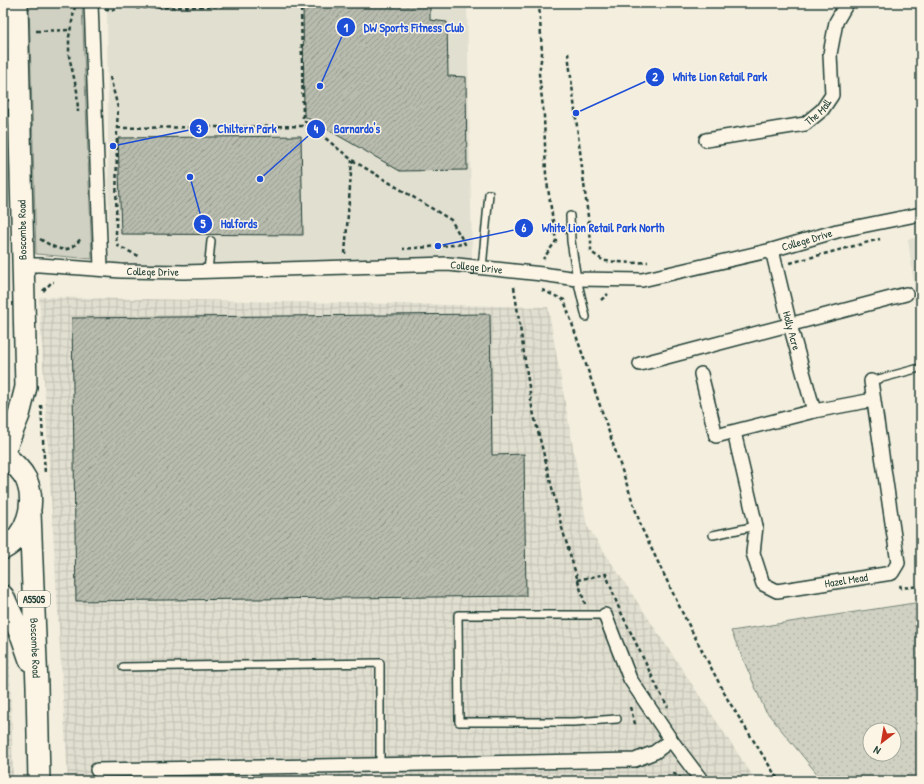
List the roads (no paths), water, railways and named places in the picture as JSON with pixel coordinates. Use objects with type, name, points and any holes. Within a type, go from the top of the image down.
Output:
[{"type":"main road","name":"Boscombe Road","points":[[3,454],[19,415],[26,387],[23,265],[11,105],[17,3]]},
{"type":"main road","name":"A5505","points":[[3,454],[16,465],[26,479],[30,496],[30,513],[23,531],[10,545],[3,549]]},
{"type":"main road","name":"Boscombe Road","points":[[30,513],[38,686],[39,781]]},
{"type":"main road","name":"Boscombe Road","points":[[3,596],[22,637],[38,686]]},
{"type":"street","points":[[91,3],[101,268]]},
{"type":"street","name":"The Mall","points":[[706,140],[805,124],[822,110],[832,95],[830,54],[836,22],[847,3]]},
{"type":"street","name":"College Drive","points":[[23,265],[101,268],[142,272],[448,264],[576,279],[642,280],[772,250],[837,231],[921,214]]},
{"type":"street","name":"Holly Acre","points":[[772,250],[790,325],[814,411]]},
{"type":"street","points":[[640,364],[906,294]]},
{"type":"street","points":[[701,374],[716,436],[814,411],[873,400],[871,381]]},
{"type":"street","name":"Hazel Mead","points":[[734,432],[756,526],[753,553],[763,584],[777,591],[892,573],[898,563],[873,400]]},
{"type":"street","points":[[605,614],[630,679],[671,740],[702,781]]},
{"type":"street","points":[[97,770],[147,775],[380,765],[635,760],[655,752],[671,740]]},
{"type":"lane","points":[[482,268],[488,194]]},
{"type":"lane","points":[[570,216],[571,241],[576,279],[586,317]]},
{"type":"lane","points":[[208,271],[211,241]]},
{"type":"lane","points":[[871,381],[916,369]]},
{"type":"lane","points":[[713,535],[756,526]]},
{"type":"lane","points":[[605,614],[458,615],[459,722],[574,722],[617,719]]},
{"type":"lane","points":[[123,668],[380,663],[380,765]]},
{"type":"place","name":"DW Sports Fitness Club","points":[[320,86]]},
{"type":"place","name":"White Lion Retail Park","points":[[576,113]]},
{"type":"place","name":"Chiltern Park","points":[[113,146]]},
{"type":"place","name":"Halfords","points":[[190,177]]},
{"type":"place","name":"Barnardo's","points":[[260,179]]},
{"type":"place","name":"White Lion Retail Park North","points":[[438,246]]}]
